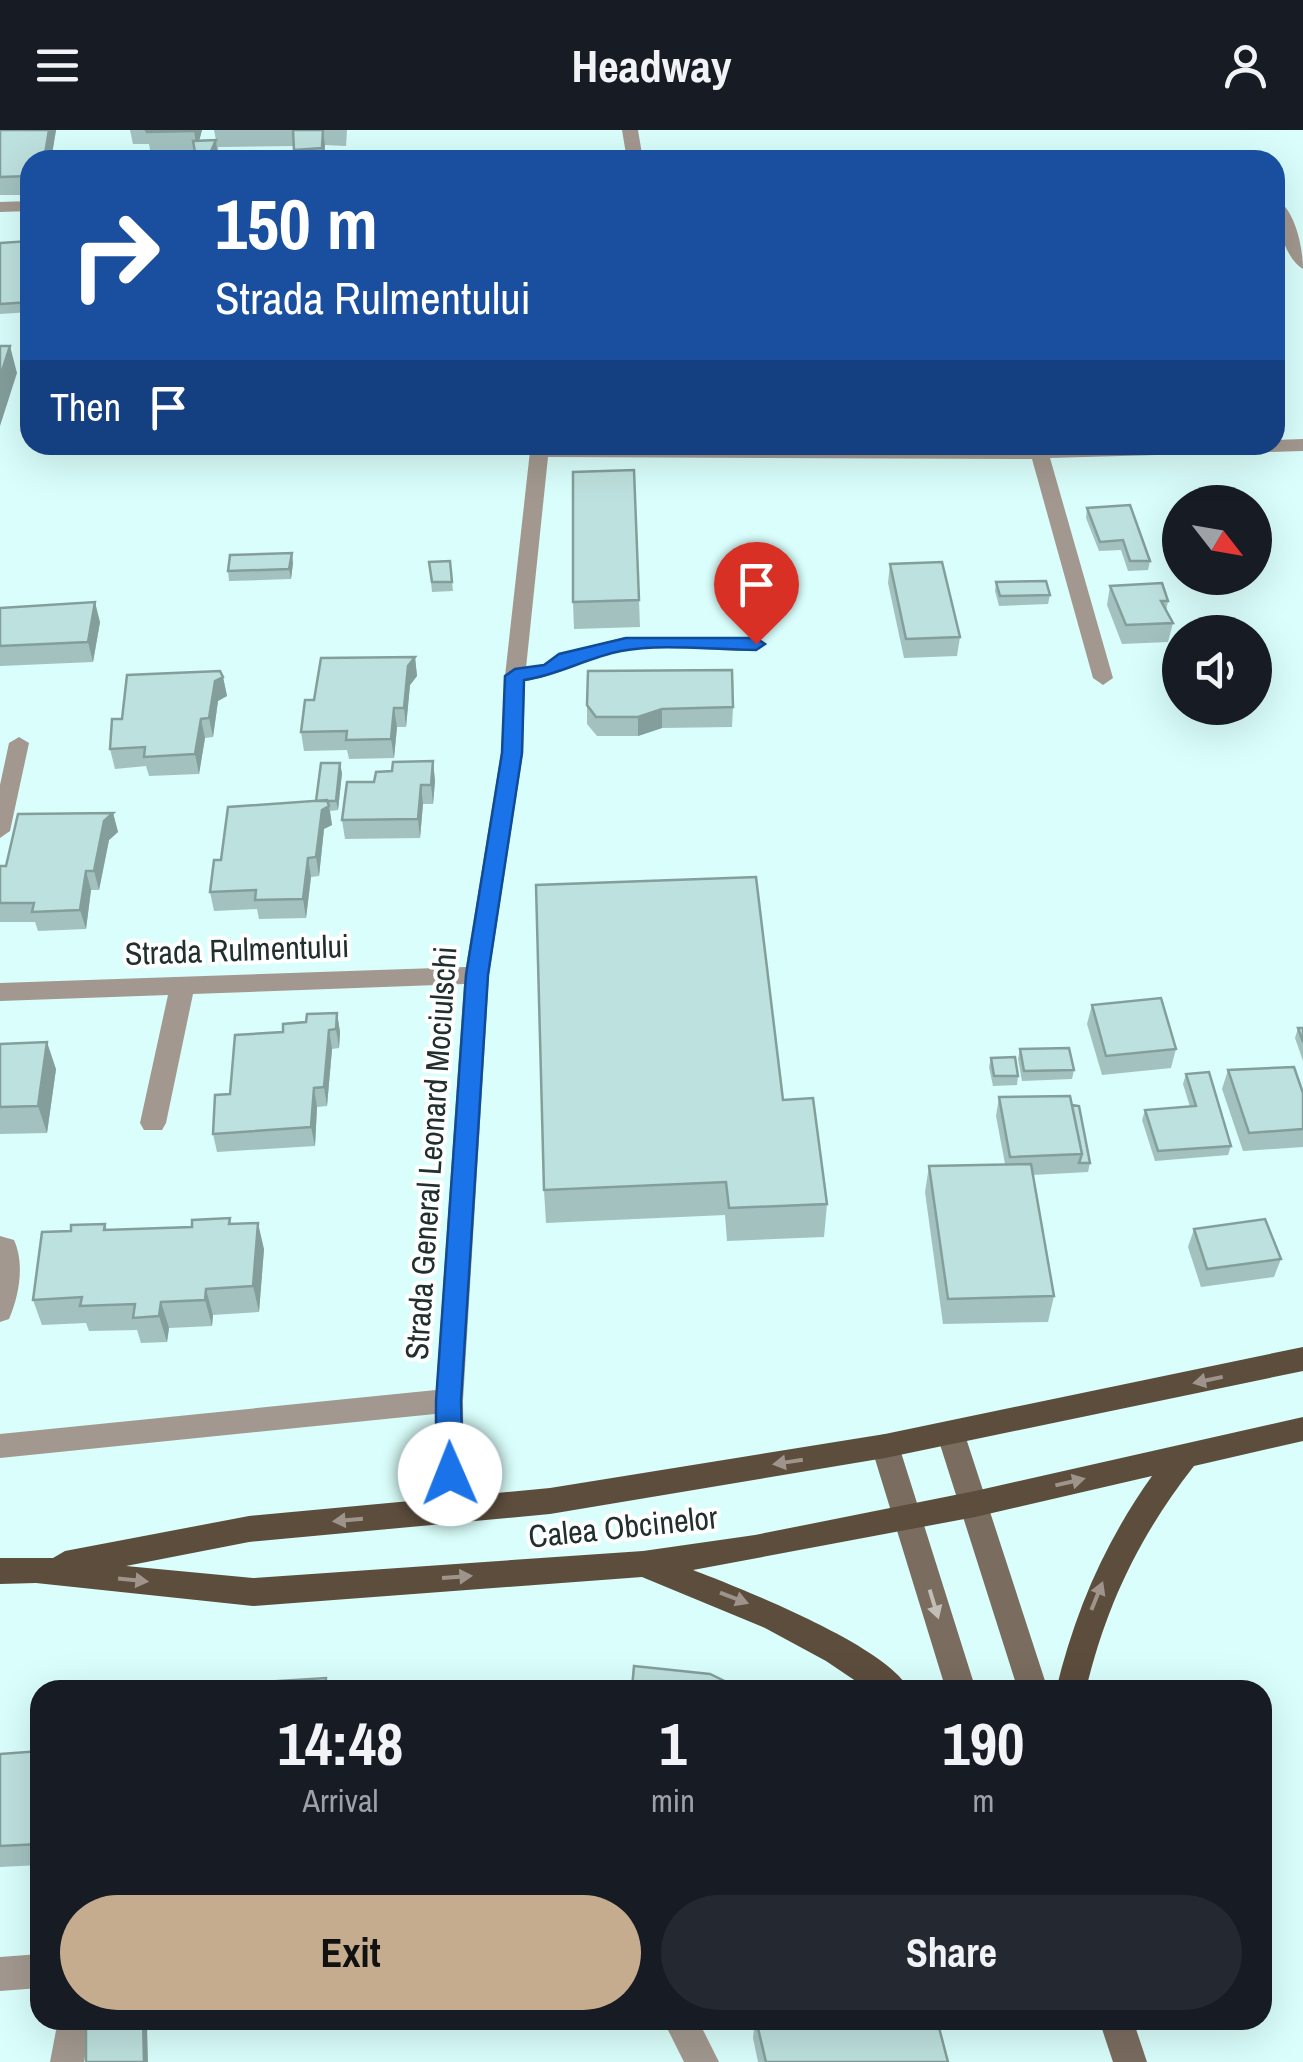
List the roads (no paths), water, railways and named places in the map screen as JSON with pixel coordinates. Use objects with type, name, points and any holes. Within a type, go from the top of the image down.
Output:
[{"type":"main road","name":"Calea Obcinelor","points":[[36,1570],[249,1529],[550,1502],[951,1435],[1303,1359]]},
{"type":"main road","name":"Calea Obcinelor","points":[[0,1571],[36,1570],[253,1592],[642,1564],[755,1548],[974,1504],[1303,1429]]},
{"type":"main road","points":[[951,1435],[1030,1680]]},
{"type":"main road","points":[[884,1446],[958,1680]]},
{"type":"main road","points":[[1074,1680],[1098,1590],[1154,1494],[1186,1456]]},
{"type":"main road","points":[[642,1564],[754,1606],[827,1645],[879,1680]]},
{"type":"main road","points":[[1119,2030],[1130,2062]]},
{"type":"street","name":"Strada General Leonard Mociulschi","points":[[450,1510],[449,1401],[477,975],[512,753],[515,676],[537,455]]},
{"type":"street","points":[[920,455],[990,455]]},
{"type":"street","points":[[1040,455],[1103,678]]},
{"type":"street","points":[[515,676],[550,670],[565,659],[626,644],[756,644]]},
{"type":"street","name":"Strada Rulmentului","points":[[0,992],[477,975]]},
{"type":"street","points":[[153,1123],[183,983]]},
{"type":"street","points":[[0,1446],[449,1401]]},
{"type":"street","points":[[0,1974],[30,1972]]},
{"type":"street","points":[[67,2062],[73,2030]]},
{"type":"street","points":[[685,2030],[702,2062]]},
{"type":"lane","points":[[1285,224],[1303,264]]},
{"type":"lane","points":[[0,831],[20,742]]},
{"type":"lane","points":[[0,1246],[6,1247],[9,1272],[0,1312]]}]
